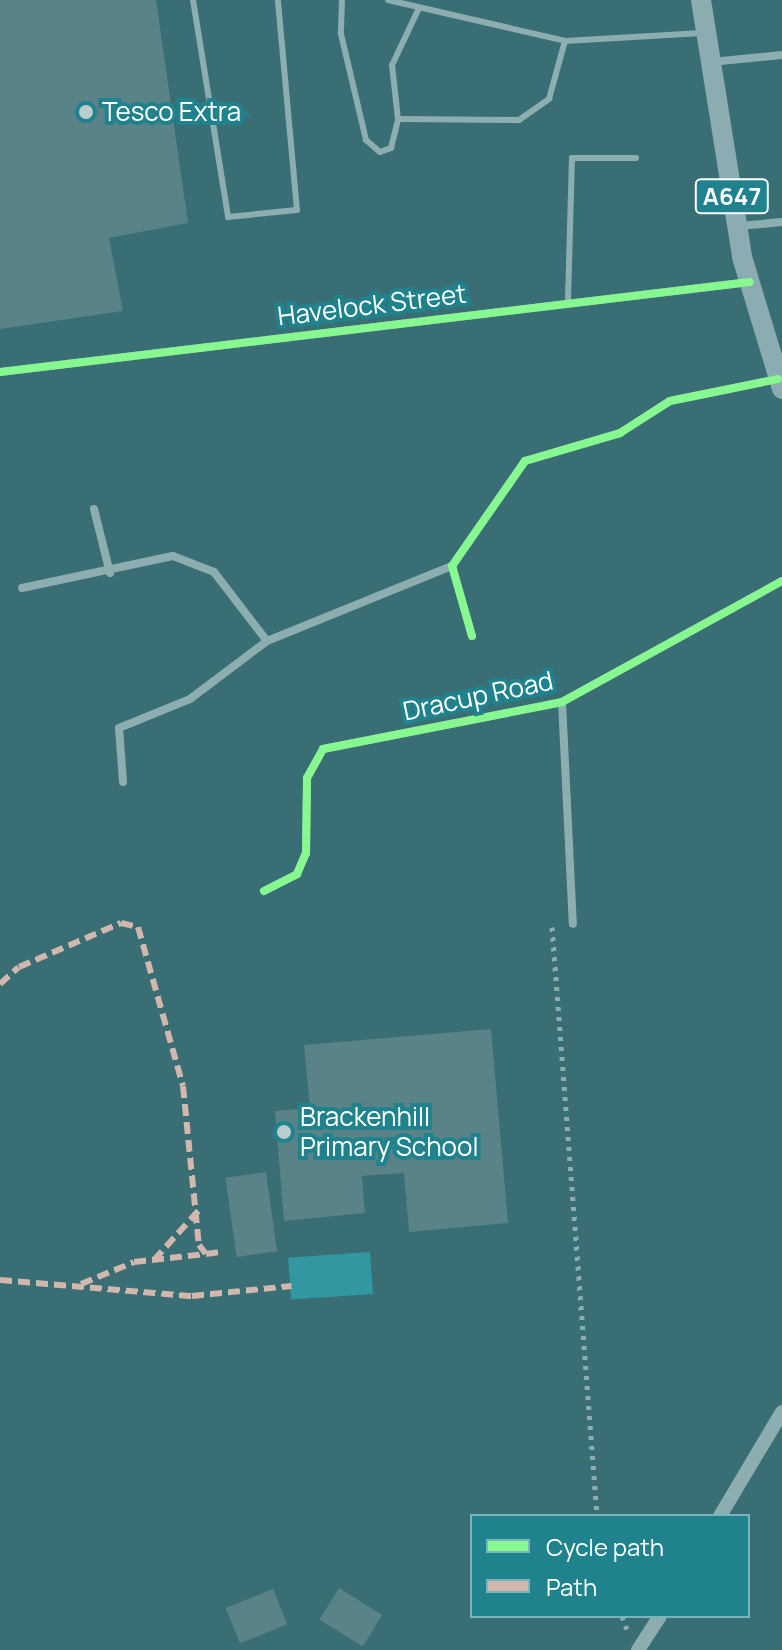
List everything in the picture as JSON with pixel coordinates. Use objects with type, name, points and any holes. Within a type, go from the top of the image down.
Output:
[{"type":"main road","name":"A647","points":[[701,0],[737,226],[780,384]]},
{"type":"street","points":[[710,63],[782,55]]},
{"type":"street","points":[[737,226],[782,222]]},
{"type":"street","name":"Havelock Street","points":[[0,372],[568,300],[750,282]]},
{"type":"street","points":[[123,782],[119,728],[190,699],[267,641],[452,566],[525,461],[620,433],[670,401],[780,384]]},
{"type":"street","points":[[94,509],[110,573]]},
{"type":"street","points":[[22,588],[110,573],[173,556],[214,572],[267,641]]},
{"type":"street","points":[[452,566],[472,636]]},
{"type":"street","name":"Dracup Road","points":[[264,891],[297,874],[306,853],[307,778],[323,749],[562,702],[782,581]]},
{"type":"street","name":"Dracup Road","points":[[562,702],[573,924]]},
{"type":"street","points":[[721,1514],[782,1412]]},
{"type":"street","points":[[638,1650],[659,1618]]},
{"type":"lane","points":[[193,0],[228,217],[297,210],[278,0]]},
{"type":"lane","points":[[342,0],[341,34],[366,140],[380,152],[391,148],[398,119],[392,65],[419,8]]},
{"type":"lane","points":[[388,0],[565,41],[705,33]]},
{"type":"lane","points":[[398,119],[519,120],[549,99],[565,41]]},
{"type":"lane","points":[[568,300],[572,158],[636,158]]},
{"type":"path","points":[[573,924],[552,926],[597,1514]]},
{"type":"shaded area","points":[[370,1252],[373,1294],[291,1300],[288,1258]]},
{"type":"building","name":"Tesco Extra","points":[[0,0],[156,0],[188,223],[109,238],[123,311],[0,329]]},
{"type":"building","points":[[491,1029],[508,1223],[409,1232],[404,1173],[362,1176],[365,1213],[284,1221],[275,1111],[310,1108],[304,1045]]},
{"type":"building","points":[[266,1172],[277,1251],[237,1257],[225,1178]]},
{"type":"building","points":[[339,1588],[382,1615],[363,1646],[319,1619]]},
{"type":"building","points":[[273,1589],[287,1624],[240,1643],[226,1608]]},
{"type":"marked path","points":[[0,984],[19,967],[121,923],[138,927],[183,1086],[199,1245],[206,1254],[220,1252]]},
{"type":"marked path","points":[[154,1260],[199,1210]]},
{"type":"marked path","points":[[81,1284],[134,1262],[206,1254]]},
{"type":"marked path","points":[[0,1280],[192,1296],[291,1286]]},
{"type":"cycle path","points":[[0,372],[750,282]]},
{"type":"cycle path","points":[[472,636],[452,566],[525,461],[620,433],[670,401],[778,379]]},
{"type":"cycle path","points":[[264,891],[297,874],[306,853],[307,778],[323,749],[562,702],[782,581]]},
{"type":"place","name":"Tesco Extra","points":[[86,112]]},
{"type":"place","name":"Brackenhill Primary School","points":[[284,1132]]}]
